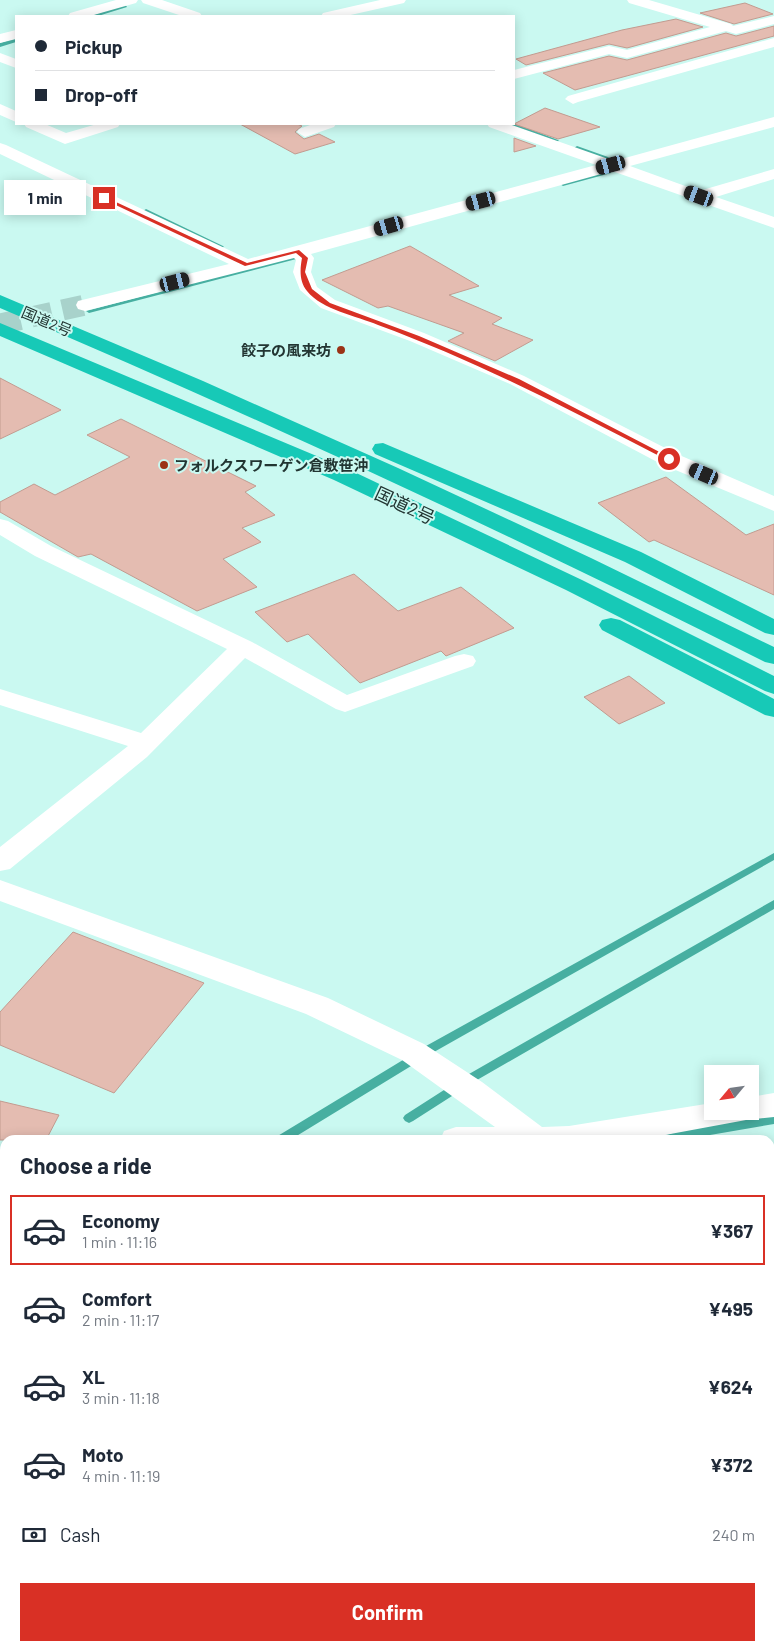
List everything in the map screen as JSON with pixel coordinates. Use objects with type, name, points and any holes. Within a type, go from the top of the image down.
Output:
[{"type":"highway","name":"国道2号","points":[[0,301],[143,361],[356,455],[600,569],[774,656]]},
{"type":"highway","name":"国道2号","points":[[0,329],[342,475],[574,585],[774,686]]},
{"type":"highway","points":[[143,361],[188,368],[466,483],[633,557],[774,628]]},
{"type":"highway","points":[[342,475],[379,508],[774,709]]},
{"type":"street","points":[[78,15],[130,0]]},
{"type":"street","points":[[148,0],[192,15]]},
{"type":"street","points":[[332,0],[354,10]]},
{"type":"street","points":[[332,15],[399,0]]},
{"type":"street","points":[[634,0],[774,42]]},
{"type":"street","points":[[515,75],[609,50],[627,54],[774,20]]},
{"type":"street","points":[[0,39],[15,34]]},
{"type":"street","points":[[573,99],[774,42]]},
{"type":"street","points":[[0,57],[15,64]]},
{"type":"street","points":[[0,109],[15,116]]},
{"type":"street","points":[[85,305],[246,265],[300,254],[611,165],[774,122]]},
{"type":"street","points":[[34,125],[65,139],[109,125]]},
{"type":"street","points":[[305,132],[325,125]]},
{"type":"street","points":[[498,125],[774,223]]},
{"type":"street","points":[[0,148],[246,265]]},
{"type":"street","points":[[699,196],[774,174]]},
{"type":"street","points":[[300,254],[302,272],[309,290],[328,304],[417,337],[517,380],[669,459],[774,504]]},
{"type":"street","points":[[0,526],[43,551],[243,648],[345,704],[464,661]]},
{"type":"street","points":[[0,862],[146,743],[243,648]]},
{"type":"street","points":[[0,696],[146,743]]},
{"type":"street","points":[[0,890],[317,1006],[418,1055],[528,1135]]},
{"type":"street","points":[[759,1108],[774,1105]]},
{"type":"street","points":[[590,1135],[704,1116]]},
{"type":"building","points":[[745,3],[773,14],[734,24],[700,13]]},
{"type":"building","points":[[676,19],[703,27],[627,48],[609,44],[526,65],[516,59],[622,30]]},
{"type":"building","points":[[774,26],[774,36],[575,90],[543,73],[609,56],[627,60],[726,33],[736,36]]},
{"type":"building","points":[[545,108],[600,127],[558,139],[515,123]]},
{"type":"building","points":[[242,125],[300,125],[302,126],[295,132],[304,139],[319,134],[335,142],[295,154]]},
{"type":"building","points":[[514,138],[536,146],[514,152]]},
{"type":"building","points":[[410,246],[479,286],[449,295],[502,318],[492,324],[533,340],[495,361],[448,341],[464,333],[388,306],[378,308],[322,280]]},
{"type":"building","points":[[0,378],[61,410],[0,439]]},
{"type":"building","points":[[121,419],[256,486],[245,492],[275,515],[242,528],[261,542],[223,559],[257,587],[197,611],[91,554],[78,557],[0,512],[0,502],[34,484],[55,495],[130,457],[87,435]]},
{"type":"building","points":[[666,477],[746,535],[774,524],[774,595],[654,540],[649,542],[598,503]]},
{"type":"building","points":[[354,574],[398,611],[461,587],[514,628],[446,656],[441,651],[360,683],[308,634],[287,642],[255,612]]},
{"type":"building","points":[[629,676],[665,703],[619,724],[584,697]]},
{"type":"building","points":[[73,932],[204,983],[114,1093],[0,1045],[0,1012]]},
{"type":"building","points":[[0,1101],[59,1115],[49,1135],[0,1135]]},
{"type":"waterway","points":[[96,15],[125,6]]},
{"type":"waterway","points":[[0,45],[15,40]]},
{"type":"waterway","points":[[513,125],[556,141]]},
{"type":"waterway","points":[[577,148],[606,158]]},
{"type":"waterway","points":[[563,184],[609,172]]},
{"type":"waterway","points":[[146,211],[221,247]]},
{"type":"waterway","points":[[89,311],[306,255]]},
{"type":"waterway","points":[[288,1135],[430,1049],[774,856]]},
{"type":"waterway","points":[[409,1118],[473,1077],[774,904]]},
{"type":"waterway","points":[[682,1135],[774,1119]]},
{"type":"tunnel","points":[[0,324],[85,305]]},
{"type":"place","name":"餃子の風来坊","points":[[341,350]]},
{"type":"place","name":"フォルクスワーゲン倉敷笹沖","points":[[164,465]]},
{"type":"route","points":[[104,198],[183,233],[246,265],[297,252],[305,258],[302,272],[309,290],[328,304],[417,337],[517,380],[669,459]]}]
